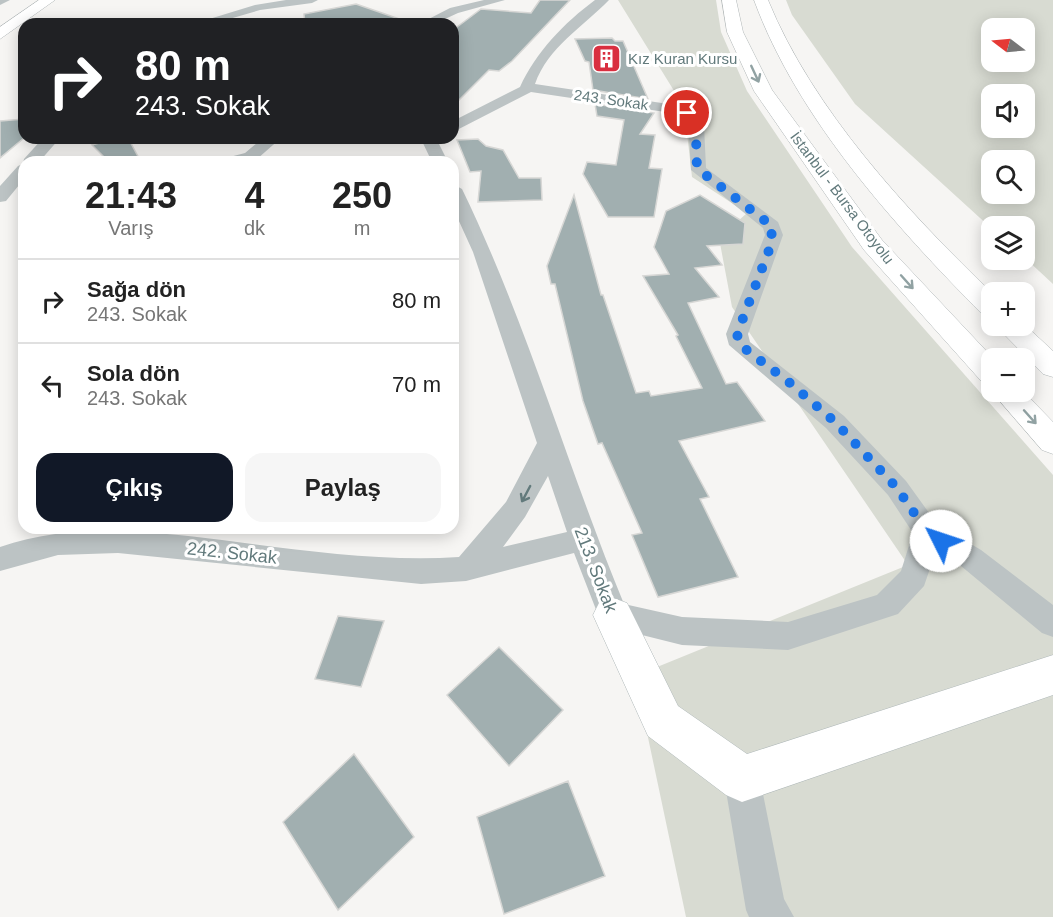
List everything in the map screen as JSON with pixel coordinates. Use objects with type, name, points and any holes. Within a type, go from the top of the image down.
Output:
[{"type":"main road","name":"İstanbul - Bursa Otoyolu","points":[[729,0],[735,32],[763,91],[873,245],[981,363]]},
{"type":"main road","name":"İstanbul - Bursa Otoyolu","points":[[761,0],[773,34],[804,87],[889,200],[981,296]]},
{"type":"main road","points":[[44,18],[55,3]]},
{"type":"main road","points":[[35,18],[55,3]]},
{"type":"main road","points":[[4,41],[18,31]]},
{"type":"main road","points":[[804,87],[887,180],[986,282]]},
{"type":"main road","points":[[1035,328],[1053,343]]},
{"type":"main road","points":[[1020,336],[1053,367]]},
{"type":"main road","points":[[1016,402],[1053,442]]},
{"type":"main road","name":"213. Sokak","points":[[613,615],[663,721],[742,779]]},
{"type":"main road","points":[[742,779],[1053,675]]},
{"type":"street","points":[[0,2],[4,0]]},
{"type":"street","points":[[294,12],[312,0]]},
{"type":"street","points":[[220,18],[259,7],[312,0]]},
{"type":"street","points":[[437,18],[454,10],[499,0]]},
{"type":"street","points":[[459,124],[508,100],[527,87],[534,69],[591,8],[603,0]]},
{"type":"street","name":"243. Sokak","points":[[527,87],[675,109],[695,118],[698,128],[695,162],[699,170],[772,226],[771,245],[737,334],[740,345],[790,383],[835,422],[897,488],[927,532]]},
{"type":"street","points":[[36,156],[46,144]]},
{"type":"street","points":[[251,156],[266,144]]},
{"type":"street","points":[[0,198],[18,176]]},
{"type":"street","points":[[0,198],[18,196]]},
{"type":"street","name":"213. Sokak","points":[[459,202],[483,252],[583,539],[613,615]]},
{"type":"street","points":[[466,569],[497,538],[519,508],[538,472],[550,441]]},
{"type":"street","points":[[613,615],[682,631],[788,636],[887,605],[914,577],[927,532],[971,558],[1053,623]]},
{"type":"street","name":"242. Sokak","points":[[0,559],[14,553],[80,541],[146,543],[364,568],[421,572],[466,569],[583,539]]},
{"type":"street","points":[[742,779],[766,910],[774,917]]},
{"type":"shaded area","points":[[618,0],[716,0],[721,32],[747,91],[852,247],[981,393],[981,402],[989,402],[1053,475],[1053,917],[686,917],[635,676],[908,565],[732,307],[719,238],[747,213],[692,177],[684,107]]},
{"type":"shaded area","points":[[786,0],[1053,0],[1053,284],[1035,267],[1035,216],[981,216],[981,219],[855,104],[792,15]]},
{"type":"building","points":[[540,0],[570,0],[512,61],[499,71],[489,70],[459,100],[459,26],[481,9],[531,13]]},
{"type":"building","points":[[356,4],[396,18],[304,18],[304,14]]},
{"type":"building","name":"Kız Kuran Kursu","points":[[612,38],[615,41],[623,41],[648,99],[593,90],[589,62],[585,61],[575,39]]},
{"type":"building","points":[[595,104],[654,113],[640,134],[655,135],[649,168],[662,169],[654,217],[608,217],[583,174],[587,162],[616,165],[624,120],[597,116]]},
{"type":"building","points":[[18,120],[18,143],[0,158],[0,121]]},
{"type":"building","points":[[478,139],[486,146],[503,150],[519,178],[541,178],[542,200],[478,202],[481,171],[470,172],[459,140]]},
{"type":"building","points":[[131,144],[138,156],[103,156],[92,145]]},
{"type":"building","points":[[574,195],[601,295],[603,295],[636,393],[649,391],[651,396],[702,388],[676,336],[678,335],[643,276],[669,274],[654,247],[666,211],[700,195],[745,223],[743,244],[707,246],[722,265],[695,268],[719,297],[688,303],[726,384],[737,382],[765,421],[679,441],[709,497],[700,499],[738,577],[658,597],[632,535],[642,533],[602,443],[598,444],[583,401],[555,284],[551,284],[547,266]]},
{"type":"building","points":[[338,616],[384,621],[361,687],[315,679]]},
{"type":"building","points":[[499,647],[563,710],[509,766],[447,695]]},
{"type":"building","points":[[354,754],[414,837],[338,910],[283,822]]},
{"type":"building","points":[[568,781],[605,876],[504,914],[477,817]]},
{"type":"place","name":"Kız Kuran Kursu","points":[[607,59]]},
{"type":"route","points":[[687,113],[695,118],[698,128],[695,162],[699,170],[764,217],[772,226],[774,235],[771,245],[737,334],[740,345],[790,383],[835,422],[897,488],[927,532],[941,541]]}]
